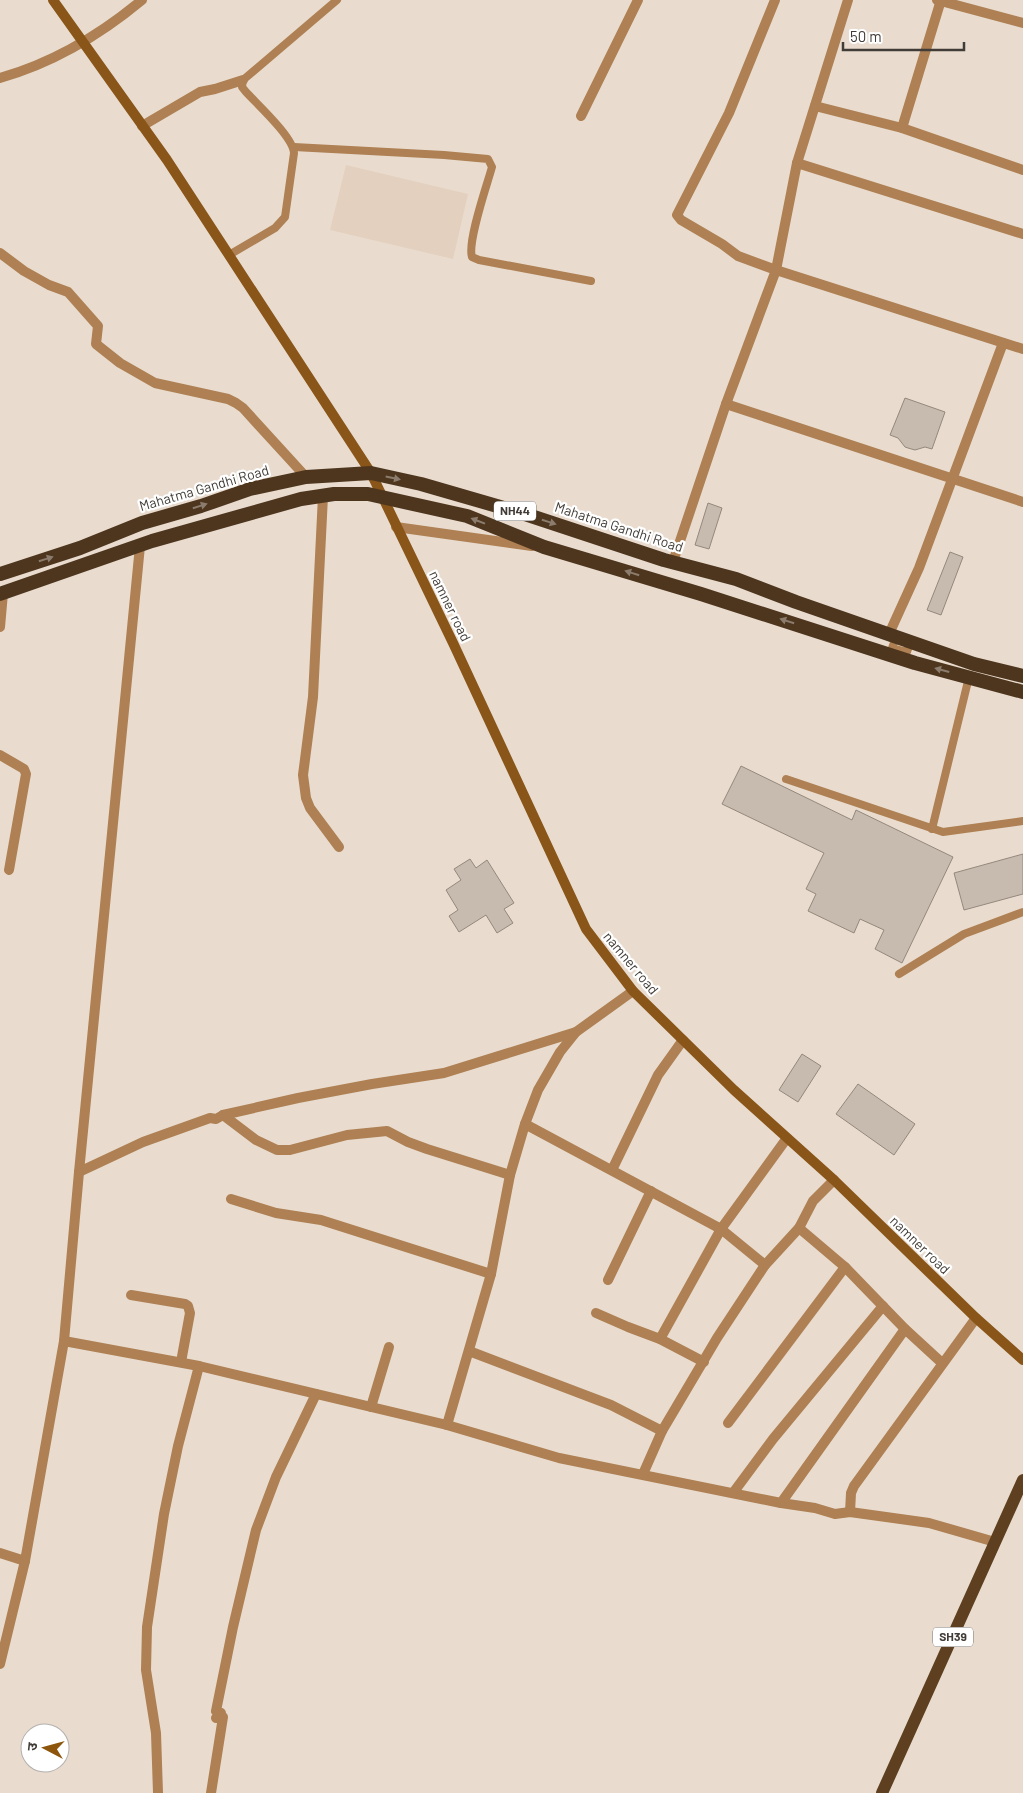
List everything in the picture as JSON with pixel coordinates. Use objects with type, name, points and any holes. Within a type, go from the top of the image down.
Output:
[{"type":"highway","name":"Mahatma Gandhi Road","points":[[0,574],[80,548],[142,523],[250,490],[306,477],[371,473],[421,484],[525,514],[672,562],[736,579],[974,664],[1023,676]]},
{"type":"highway","name":"NH44","points":[[2,593],[140,546],[292,501],[323,496],[368,494],[467,516],[551,549],[711,597],[916,663],[1023,692]]},
{"type":"main road","name":"namner road","points":[[53,0],[142,126],[229,255],[371,473],[454,645],[586,929],[633,991],[734,1090],[834,1180],[976,1318],[1023,1360]]},
{"type":"main road","name":"SH39","points":[[882,1793],[1023,1480]]},
{"type":"street","points":[[0,78],[21,72],[82,43],[124,15],[142,0]]},
{"type":"street","points":[[581,116],[638,0]]},
{"type":"street","points":[[775,0],[729,112],[677,215],[681,220],[722,244],[738,256],[776,270],[1023,349]]},
{"type":"street","points":[[672,562],[726,404],[776,270],[797,163],[848,0]]},
{"type":"street","points":[[902,128],[940,0],[1023,23]]},
{"type":"street","points":[[142,126],[200,92],[215,90],[243,80]]},
{"type":"street","points":[[815,106],[902,128],[1023,170]]},
{"type":"street","points":[[797,163],[1023,234]]},
{"type":"street","points":[[0,253],[16,267],[48,285],[68,292],[98,326],[96,344],[120,363],[154,383],[228,399],[243,408],[306,477]]},
{"type":"street","points":[[892,635],[1003,343]]},
{"type":"street","points":[[726,404],[1023,502]]},
{"type":"street","points":[[323,496],[313,697],[303,775],[306,798],[310,808],[339,847]]},
{"type":"street","points":[[396,527],[551,549]]},
{"type":"street","points":[[0,1664],[25,1561],[64,1341],[140,546]]},
{"type":"street","points":[[0,627],[2,593]]},
{"type":"street","points":[[0,755],[24,769],[26,774],[9,870]]},
{"type":"street","points":[[447,1425],[491,1274],[510,1175],[525,1124],[542,1082],[560,1052],[576,1032],[633,991]]},
{"type":"street","points":[[79,1172],[143,1142],[210,1118],[216,1119],[223,1115],[298,1098],[444,1072],[576,1032]]},
{"type":"street","points":[[612,1170],[658,1076],[683,1040]]},
{"type":"street","points":[[223,1115],[256,1140],[277,1150],[290,1150],[347,1135],[382,1130],[427,1149],[510,1175]]},
{"type":"street","points":[[525,1124],[721,1230],[765,1265]]},
{"type":"street","points":[[660,1338],[721,1230],[787,1138]]},
{"type":"street","points":[[643,1474],[662,1431],[696,1372],[704,1362],[716,1338],[765,1265],[799,1228],[813,1201],[834,1180]]},
{"type":"street","points":[[608,1280],[651,1191]]},
{"type":"street","points":[[231,1199],[276,1214],[321,1220],[491,1274]]},
{"type":"street","points":[[799,1228],[845,1267],[905,1329],[942,1363]]},
{"type":"street","points":[[728,1423],[845,1267]]},
{"type":"street","points":[[131,1295],[188,1306],[190,1312],[181,1362]]},
{"type":"street","points":[[733,1493],[773,1439],[883,1306]]},
{"type":"street","points":[[596,1313],[660,1338],[704,1362]]},
{"type":"street","points":[[850,1512],[851,1493],[854,1486],[976,1318]]},
{"type":"street","points":[[781,1503],[905,1329]]},
{"type":"street","points":[[64,1341],[200,1366],[447,1425],[560,1458],[781,1503],[815,1508],[835,1514],[850,1512],[929,1523],[995,1542]]},
{"type":"street","points":[[371,1407],[389,1346]]},
{"type":"street","points":[[469,1351],[611,1405],[662,1431]]},
{"type":"street","points":[[158,1793],[156,1733],[146,1670],[147,1626],[159,1543],[174,1466],[200,1366]]},
{"type":"street","points":[[211,1793],[223,1718],[216,1718],[221,1713],[216,1712],[251,1548],[276,1477],[316,1394]]},
{"type":"street","points":[[0,1553],[25,1561]]},
{"type":"lane","points":[[229,255],[275,228],[285,217],[294,153],[294,147],[286,135],[242,87],[243,80],[337,0]]},
{"type":"lane","points":[[294,147],[488,159],[492,167],[473,236],[470,252],[472,257],[479,260],[591,281]]},
{"type":"lane","points":[[932,829],[969,677]]},
{"type":"lane","points":[[786,779],[932,829],[946,832],[1023,821]]},
{"type":"lane","points":[[899,974],[964,934],[1023,912]]},
{"type":"shaded area","points":[[346,165],[468,194],[453,259],[330,230]]},
{"type":"building","points":[[905,398],[945,412],[932,449],[925,447],[915,450],[905,447],[898,438],[890,435]]},
{"type":"building","points":[[708,503],[722,508],[709,549],[695,545]]},
{"type":"building","points":[[950,552],[963,557],[941,615],[927,610]]},
{"type":"building","points":[[741,766],[852,820],[856,810],[953,857],[902,963],[875,949],[884,930],[860,919],[854,933],[808,911],[816,894],[806,889],[824,853],[722,804]]},
{"type":"building","points":[[1023,854],[1023,894],[964,910],[954,873]]},
{"type":"building","points":[[470,859],[476,868],[487,860],[514,903],[504,909],[513,923],[497,933],[486,915],[459,932],[449,916],[458,910],[446,890],[461,880],[454,869]]},
{"type":"building","points":[[802,1054],[821,1066],[798,1102],[779,1090]]},
{"type":"building","points":[[858,1084],[915,1124],[894,1155],[836,1114]]}]
